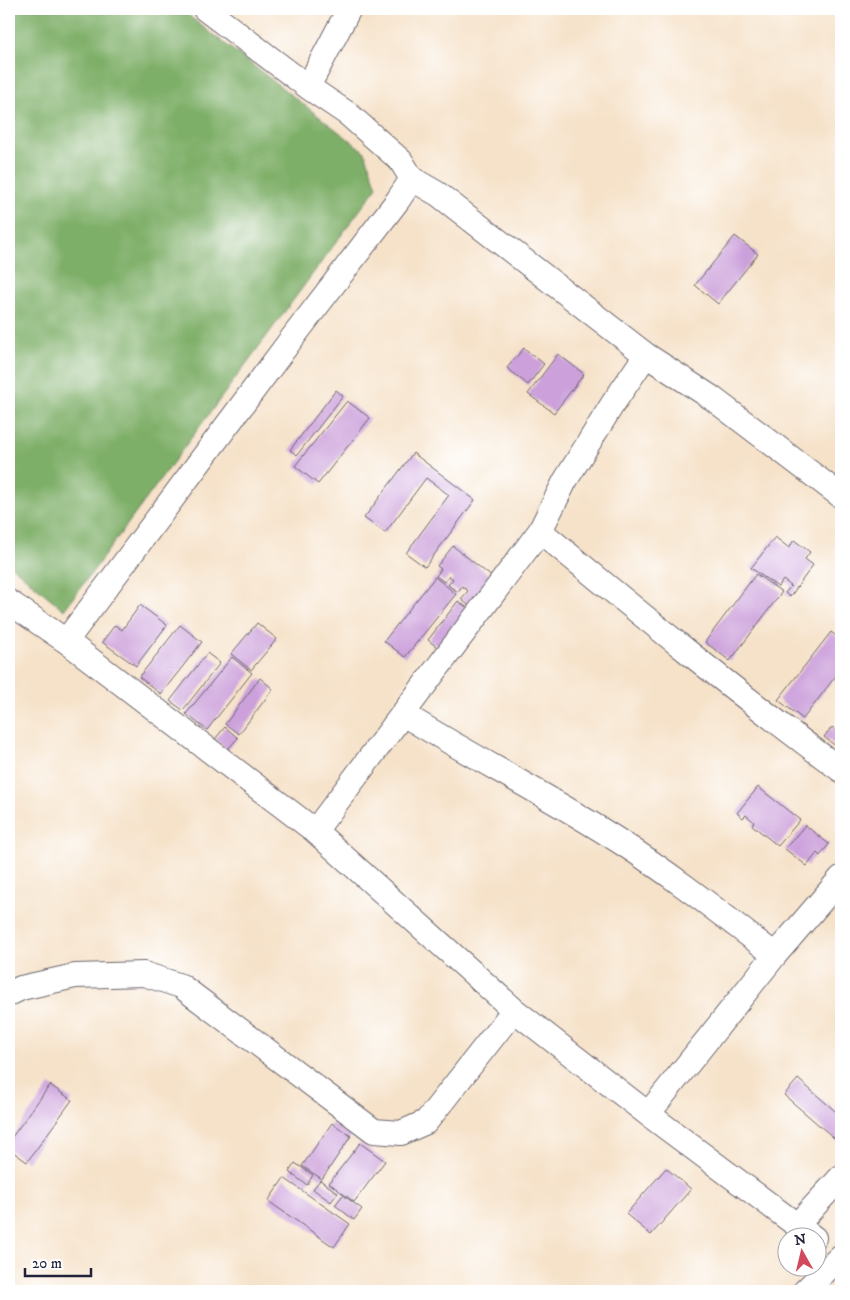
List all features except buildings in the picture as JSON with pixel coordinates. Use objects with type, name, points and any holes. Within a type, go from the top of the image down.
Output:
[{"type":"street","points":[[205,9],[308,87],[348,114],[401,161],[412,179],[438,194],[646,355],[712,398],[841,496]]},
{"type":"street","points":[[308,87],[349,9]]},
{"type":"street","points":[[66,641],[412,179]]},
{"type":"street","points":[[315,831],[540,531],[565,481],[612,405],[646,355]]},
{"type":"street","points":[[540,531],[643,617],[789,732],[841,770]]},
{"type":"street","points":[[9,602],[66,641],[315,831],[514,1010],[648,1114],[802,1228]]},
{"type":"street","points":[[403,714],[453,745],[536,790],[623,844],[686,887],[775,956]]},
{"type":"street","points":[[648,1114],[775,956],[841,878]]},
{"type":"street","points":[[9,994],[21,988],[75,976],[144,974],[181,986],[374,1131],[401,1133],[426,1122],[514,1010]]},
{"type":"street","points":[[808,1228],[841,1177]]},
{"type":"street","points":[[805,1291],[841,1257],[828,1247]]},
{"type":"green space","points":[[9,9],[180,9],[365,152],[377,187],[64,610],[9,564]]}]
